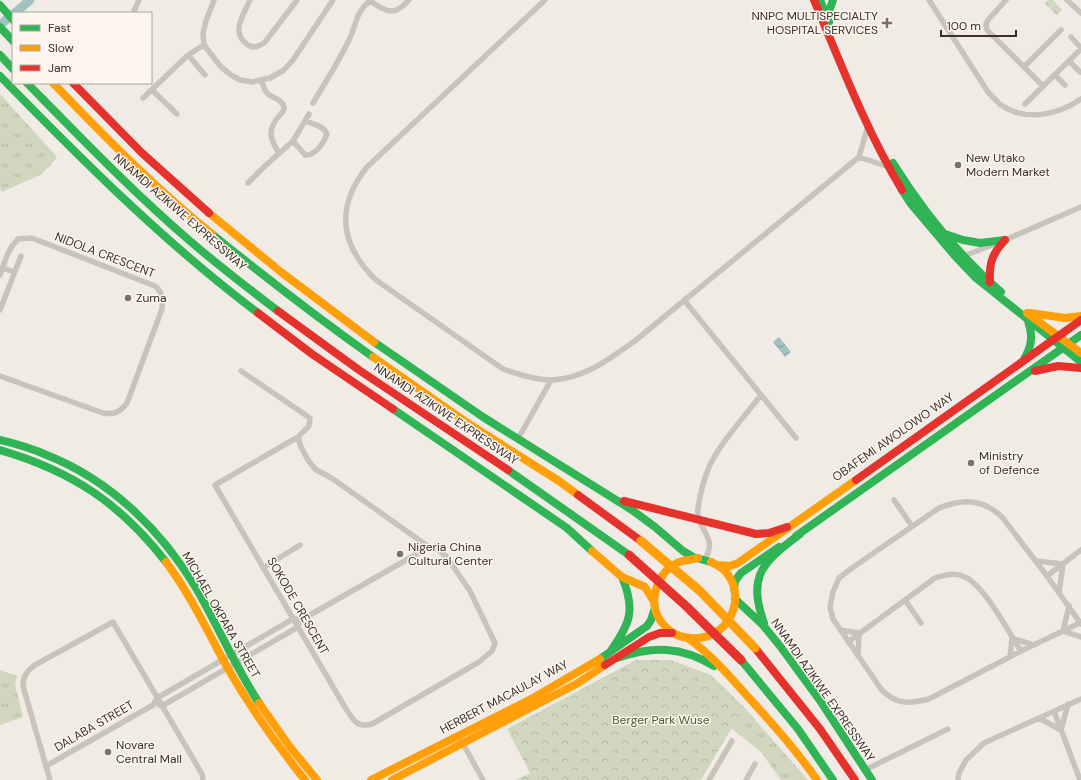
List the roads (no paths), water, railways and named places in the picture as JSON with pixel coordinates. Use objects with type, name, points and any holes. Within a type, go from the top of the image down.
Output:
[{"type":"main road","points":[[814,0],[868,126],[911,204],[960,258],[990,282],[1027,316],[1032,338],[1028,352],[1023,361]]},
{"type":"main road","points":[[820,0],[868,114],[888,154],[911,192],[976,278],[1056,338],[1081,362]]},
{"type":"main road","points":[[827,18],[833,0]]},
{"type":"main road","points":[[0,6],[12,19]]},
{"type":"main road","points":[[0,27],[12,41]]},
{"type":"main road","points":[[2,58],[12,68]]},
{"type":"main road","points":[[0,76],[125,200],[178,248],[246,304],[312,354],[567,528],[622,577],[645,587],[654,605],[658,618],[664,627],[672,633],[689,639],[700,639],[712,636],[721,630],[729,621],[734,610],[736,599],[731,579],[725,571],[717,565],[702,559],[687,559],[666,569],[659,579],[655,589],[654,605]]},
{"type":"main road","name":"NNAMDI AZIKIWE EXPRESSWAY","points":[[28,84],[99,157],[191,241],[229,273],[321,343],[390,392],[589,525],[629,555],[690,608],[742,660],[798,729],[833,780]]},
{"type":"main road","name":"NNAMDI AZIKIWE EXPRESSWAY","points":[[54,84],[105,137],[192,217],[264,276],[329,326],[415,386],[470,424],[560,481],[641,541],[700,591],[756,648],[813,718],[837,750],[856,780]]},
{"type":"main road","name":"NNAMDI AZIKIWE EXPRESSWAY","points":[[74,84],[114,126],[164,174],[272,266],[339,317],[485,418],[607,494],[652,524],[683,551],[702,559]]},
{"type":"main road","points":[[50,127],[99,157]]},
{"type":"main road","points":[[164,174],[192,217]]},
{"type":"main road","points":[[942,233],[963,240],[980,243],[1005,240]]},
{"type":"main road","points":[[990,282],[990,266],[992,256],[1005,240]]},
{"type":"main road","points":[[1027,316],[1060,318],[1081,316]]},
{"type":"main road","name":"OBAFEMI AWOLOWO WAY","points":[[717,565],[730,566],[738,563],[1081,320]]},
{"type":"main road","name":"OBAFEMI AWOLOWO WAY","points":[[734,589],[735,581],[741,574],[773,550],[800,534],[1081,335]]},
{"type":"main road","points":[[1066,346],[1081,353]]},
{"type":"main road","points":[[1025,374],[1042,368],[1073,366],[1081,368]]},
{"type":"main road","points":[[415,386],[485,418]]},
{"type":"main road","points":[[390,392],[449,447]]},
{"type":"main road","name":"MICHAEL OKPARA STREET","points":[[0,440],[39,452],[83,473],[110,491],[140,517],[162,541],[184,570],[227,657]]},
{"type":"main road","name":"MICHAEL OKPARA STREET","points":[[0,450],[22,456],[68,476],[107,500],[133,524],[168,563],[232,665],[270,735],[305,780]]},
{"type":"main road","points":[[607,494],[629,503],[756,534],[769,533],[787,527]]},
{"type":"main road","points":[[765,626],[756,599],[759,576],[766,563],[800,534]]},
{"type":"main road","points":[[614,655],[625,631],[629,614],[629,596],[622,577]]},
{"type":"main road","name":"NNAMDI AZIKIWE EXPRESSWAY","points":[[736,599],[741,606],[765,626],[804,680],[872,780]]},
{"type":"main road","name":"HERBERT MACAULAY WAY","points":[[371,780],[406,760],[461,739],[578,683],[614,655],[647,626],[651,620],[654,605]]},
{"type":"main road","name":"HERBERT MACAULAY WAY","points":[[614,655],[649,637],[660,633],[672,633]]},
{"type":"main road","points":[[689,639],[711,657],[729,676],[788,742],[817,780]]},
{"type":"main road","points":[[614,655],[643,650],[673,650],[708,661],[729,676]]},
{"type":"main road","name":"MICHAEL OKPARA STREET","points":[[232,665],[250,688],[293,750],[317,780]]},
{"type":"main road","name":"HERBERT MACAULAY WAY","points":[[392,780],[461,739]]},
{"type":"street","points":[[133,12],[138,0]]},
{"type":"street","points":[[214,0],[203,33],[204,45],[221,67],[231,75],[240,80],[252,82],[270,78],[284,70],[293,60],[333,0]]},
{"type":"street","points":[[250,0],[238,29],[239,36],[244,42],[252,47],[258,47],[265,42],[297,0]]},
{"type":"street","points":[[313,103],[349,40],[364,6],[371,1],[384,10],[391,12],[397,11],[403,7],[409,0]]},
{"type":"street","points":[[545,0],[367,167],[350,194],[346,214],[346,231],[353,250],[366,269],[376,280],[503,369],[523,375],[551,380],[586,372],[606,362],[636,340],[859,157],[868,126]]},
{"type":"street","points":[[929,0],[988,92],[1000,104],[1016,112],[1035,115],[1052,114],[1073,105],[1081,99]]},
{"type":"street","points":[[1006,0],[988,20],[986,27],[987,30],[1043,86]]},
{"type":"street","points":[[1067,0],[1081,13]]},
{"type":"street","points":[[1024,67],[1061,30]]},
{"type":"street","points":[[1025,104],[1081,49],[1070,38]]},
{"type":"street","points":[[143,98],[188,55],[195,49],[204,45]]},
{"type":"street","points":[[188,55],[205,75]]},
{"type":"street","points":[[1069,61],[1080,72]]},
{"type":"street","points":[[1055,75],[1065,85]]},
{"type":"street","points":[[261,80],[269,95],[279,100],[284,106],[283,112],[271,129],[271,137],[279,153]]},
{"type":"street","points":[[152,90],[177,114]]},
{"type":"street","points":[[248,183],[292,141],[309,114]]},
{"type":"street","points":[[292,141],[305,155],[310,155],[315,152],[325,139],[327,134],[326,131],[305,121]]},
{"type":"street","points":[[859,157],[889,166]]},
{"type":"street","points":[[960,258],[1081,207]]},
{"type":"street","name":"NIDOLA CRESCENT","points":[[0,275],[6,255],[13,244],[18,239],[32,238],[155,286],[160,290],[163,296],[162,309],[127,403],[122,410],[117,413],[104,413],[0,376]]},
{"type":"street","points":[[0,310],[20,256]]},
{"type":"street","points":[[3,268],[14,272]]},
{"type":"street","points":[[684,300],[796,438]]},
{"type":"street","points":[[241,371],[310,418],[309,426],[298,437],[301,447],[308,460],[315,468],[338,482],[429,547],[303,619],[298,627],[162,706],[154,705],[157,698],[227,657],[293,619],[303,619]]},
{"type":"street","points":[[518,439],[551,380]]},
{"type":"street","points":[[702,559],[709,552],[710,545],[699,520],[698,507],[710,467],[724,444],[761,395]]},
{"type":"street","name":"SOKODE CRESCENT","points":[[298,437],[215,485],[352,719],[358,724],[364,726],[372,724],[479,662],[492,650],[494,643],[470,591],[446,556],[438,550],[429,547]]},
{"type":"street","points":[[894,500],[912,526]]},
{"type":"street","points":[[970,502],[986,505],[1002,517],[1036,561],[1081,623],[1021,651],[929,699],[914,703],[898,702],[888,697],[881,689],[840,630],[830,607],[833,592],[839,578],[912,526],[939,508],[948,504],[970,502]]},
{"type":"street","points":[[263,568],[300,545]]},
{"type":"street","points":[[1047,576],[1081,550]]},
{"type":"street","points":[[1036,561],[1063,564]]},
{"type":"street","points":[[1059,593],[1063,564]]},
{"type":"street","points":[[848,642],[935,578],[946,574],[964,576],[975,582],[983,591],[1021,651]]},
{"type":"street","points":[[905,600],[921,623]]},
{"type":"street","points":[[1063,631],[1069,606]]},
{"type":"street","points":[[50,780],[23,686],[24,677],[35,665],[113,622],[202,774],[203,780]]},
{"type":"street","points":[[840,630],[860,633]]},
{"type":"street","points":[[1063,631],[1081,637]]},
{"type":"street","points":[[858,656],[860,633]]},
{"type":"street","points":[[1012,638],[1034,645]]},
{"type":"street","points":[[1010,657],[1012,638]]},
{"type":"street","points":[[958,780],[959,773],[966,760],[984,742],[1081,699]]},
{"type":"street","points":[[1061,730],[1068,704]]},
{"type":"street","name":"DALABA STREET","points":[[46,766],[154,705]]},
{"type":"street","points":[[1054,710],[1080,780]]},
{"type":"street","points":[[1038,718],[1061,730]]},
{"type":"street","points":[[865,770],[948,729]]},
{"type":"street","points":[[461,739],[483,780]]},
{"type":"street","points":[[709,780],[732,741]]},
{"type":"street","points":[[746,780],[755,764]]},
{"type":"water","points":[[779,337],[791,352],[785,357],[773,342]]},
{"type":"waterway","points":[[16,12],[30,0]]},
{"type":"waterway","points":[[0,25],[12,15]]},
{"type":"place","name":"NNPC MULTISPECIALTY HOSPITAL SERVICES","points":[[887,23]]},
{"type":"place","name":"New Utako Modern Market","points":[[958,165]]},
{"type":"place","name":"Zuma","points":[[128,298]]},
{"type":"place","name":"Ministry of Defence","points":[[971,463]]},
{"type":"place","name":"Nigeria China Cultural Center","points":[[400,554]]},
{"type":"place","name":"Novare Central Mall","points":[[108,752]]},
{"type":"park label","name":"Berger Park Wuse","points":[[661,720]]}]
